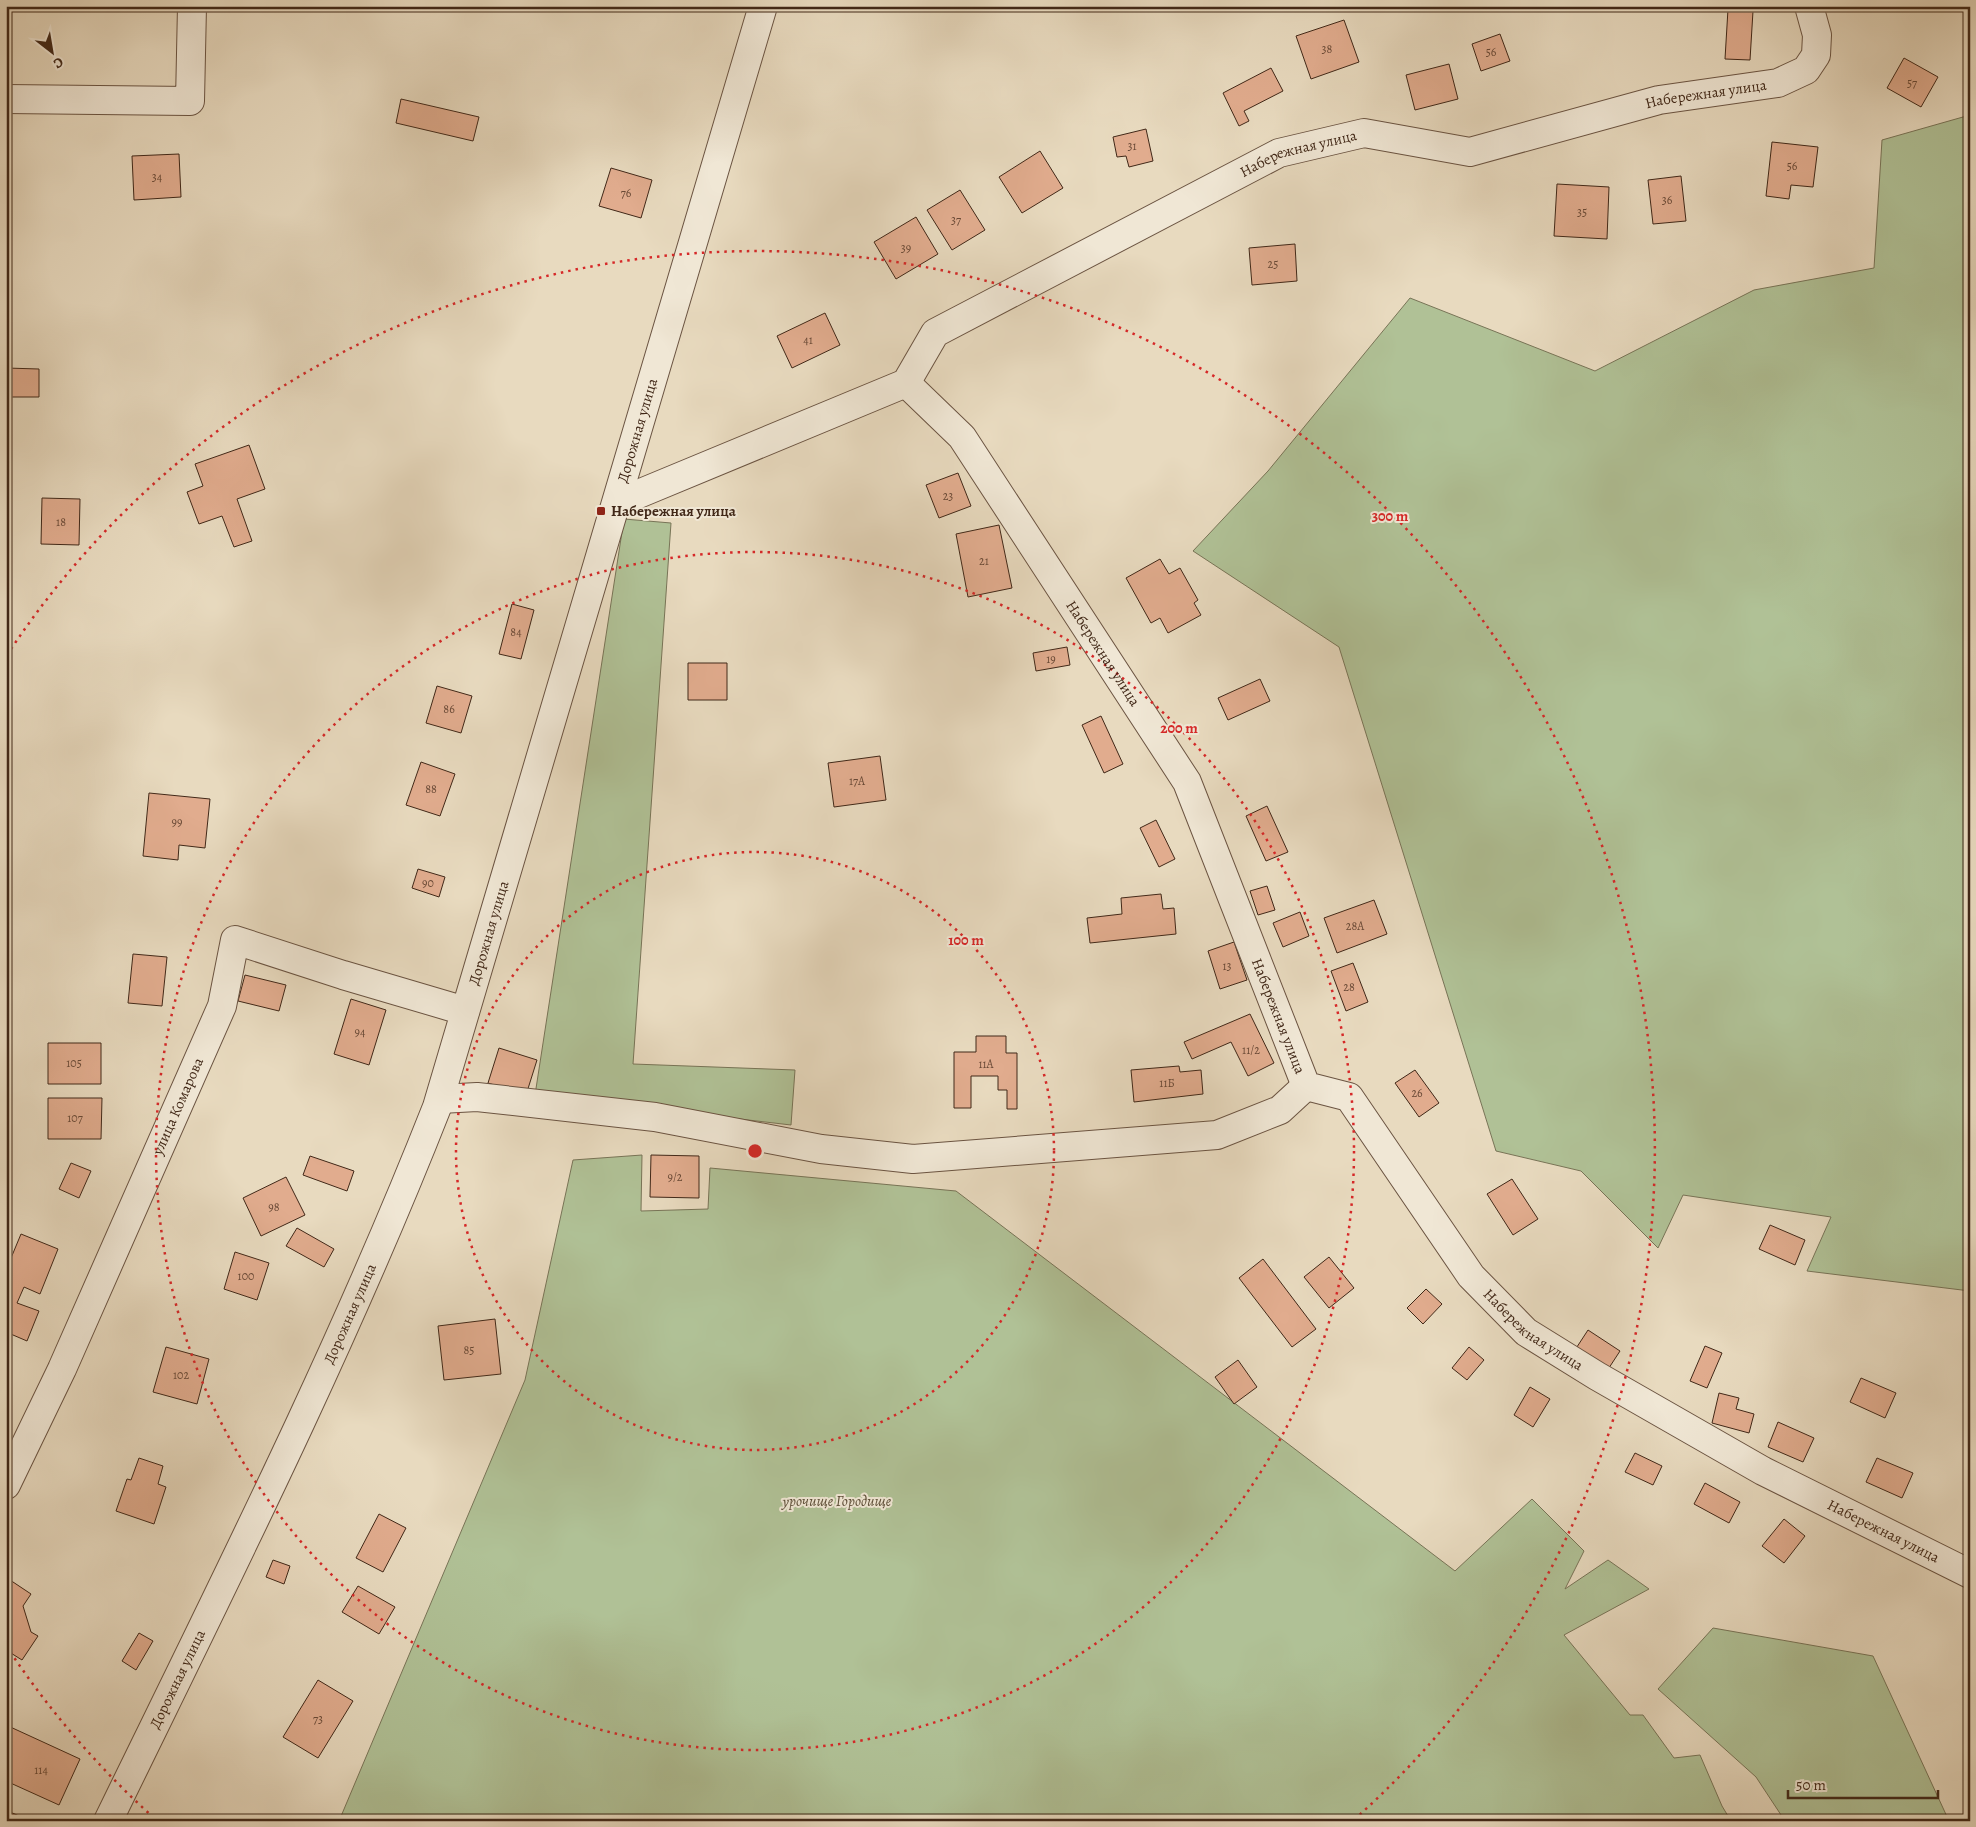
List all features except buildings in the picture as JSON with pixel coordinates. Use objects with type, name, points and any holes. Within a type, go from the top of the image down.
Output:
[{"type":"street","points":[[6,99],[190,101],[192,6]]},
{"type":"street","name":"Дорожная улица","points":[[108,1821],[328,1364],[413,1169],[440,1099],[763,6]]},
{"type":"street","name":"Набережная улица","points":[[1809,6],[1817,35],[1816,55],[1806,70],[1778,82],[1659,100],[1470,152],[1364,133],[1279,153],[935,333],[906,383],[962,437],[1187,782],[1306,1086],[1350,1097],[1472,1276],[1526,1332],[1597,1376],[1763,1471],[1970,1574]]},
{"type":"street","points":[[616,505],[906,383]]},
{"type":"street","name":"улица Комарова","points":[[6,1485],[62,1369],[222,1006],[235,940],[343,975],[465,1011]]},
{"type":"street","points":[[440,1099],[477,1098],[655,1117],[822,1149],[913,1159],[1217,1135],[1280,1110],[1306,1086]]},
{"type":"green space","points":[[1970,115],[1970,1291],[1807,1271],[1831,1217],[1683,1195],[1658,1248],[1581,1171],[1496,1151],[1339,647],[1193,551],[1268,471],[1410,298],[1595,371],[1754,290],[1874,268],[1882,140]]},
{"type":"green space","points":[[624,519],[671,523],[633,1064],[795,1070],[791,1125],[535,1095]]},
{"type":"green space","name":"урочище Городище","points":[[642,1155],[641,1211],[708,1209],[710,1168],[956,1191],[1455,1571],[1532,1499],[1584,1551],[1565,1589],[1608,1560],[1649,1589],[1564,1635],[1630,1715],[1643,1715],[1674,1758],[1700,1755],[1722,1806],[1731,1821],[339,1821],[525,1380],[573,1160]]},
{"type":"green space","points":[[1713,1628],[1873,1656],[1949,1821],[1785,1821],[1756,1777],[1658,1689]]},
{"type":"place","name":"Набережная улица","points":[[601,511]]}]
